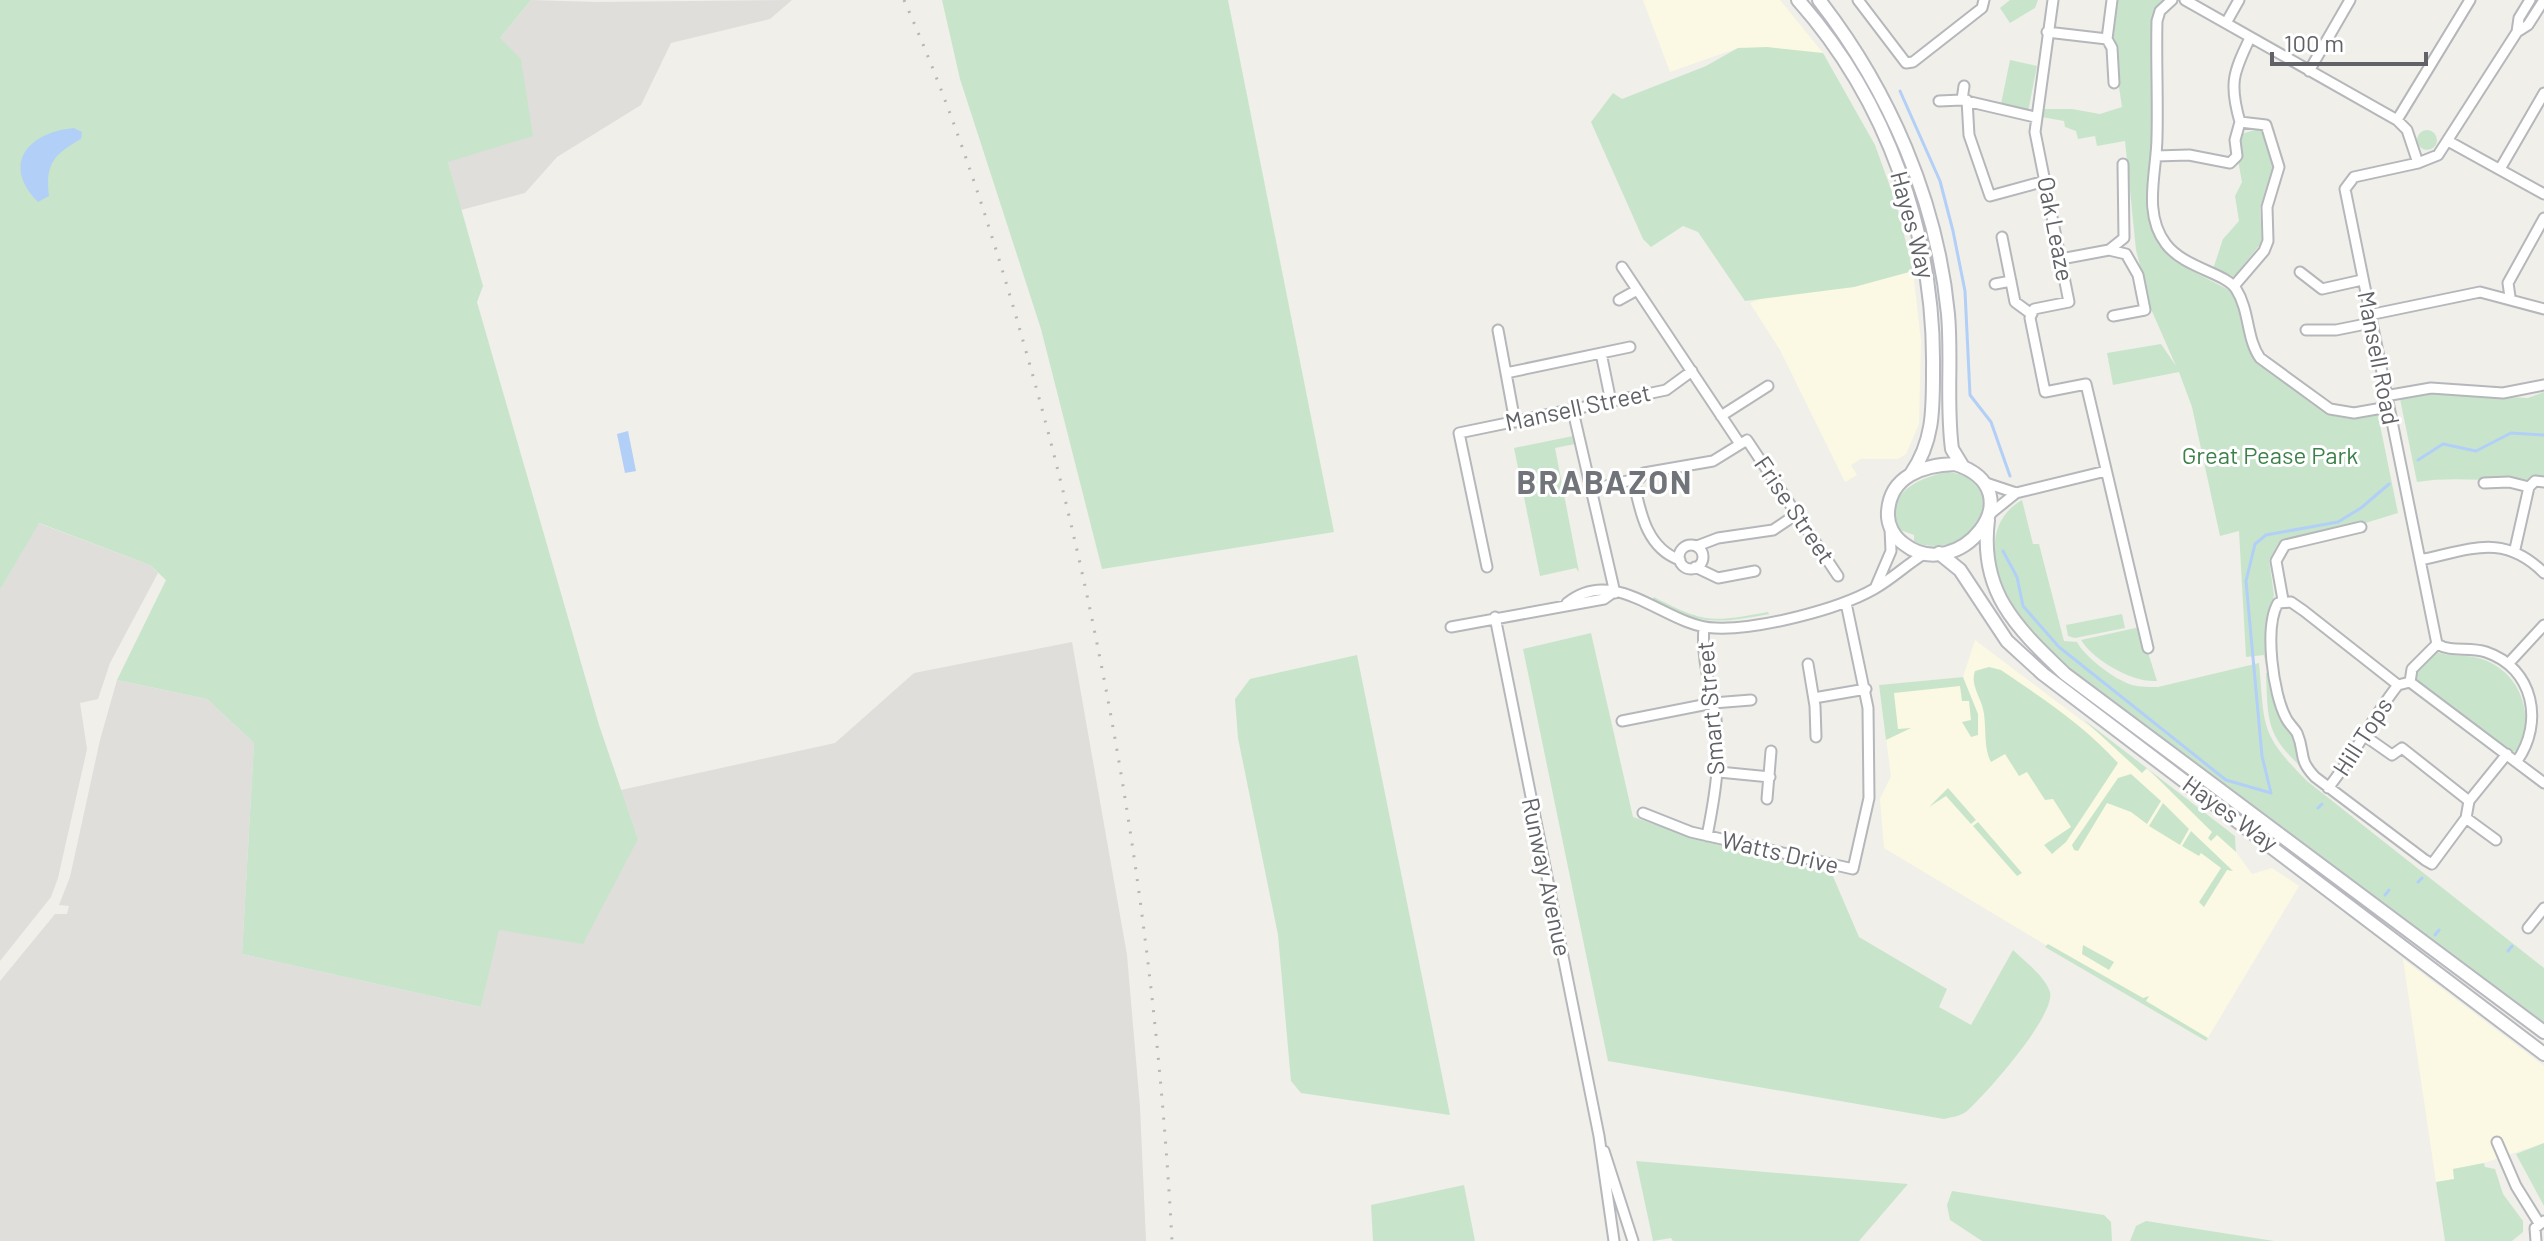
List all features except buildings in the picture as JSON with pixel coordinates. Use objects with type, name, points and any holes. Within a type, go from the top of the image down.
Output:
[{"type":"street","name":"Hayes Way","points":[[1798,0],[1843,58],[1870,103],[1893,154],[1921,242],[1930,293],[1933,420],[1927,447],[1911,474]]},
{"type":"street","name":"Hayes Way","points":[[1819,0],[1852,46],[1883,100],[1924,192],[1948,315],[1952,449],[1963,467]]},
{"type":"street","points":[[1858,0],[1906,63],[1913,62],[1982,8],[1984,0]]},
{"type":"street","name":"Oak Leaze","points":[[2053,0],[2035,117],[2069,302],[2030,313],[2045,392],[2086,384],[2148,648]]},
{"type":"street","points":[[2112,0],[2107,39],[2112,48],[2114,83]]},
{"type":"street","points":[[2172,0],[2160,11],[2157,21],[2156,156],[2152,179],[2154,215],[2160,236],[2193,267],[2234,286],[2246,310],[2254,349],[2260,358],[2330,409],[2354,413],[2388,407]]},
{"type":"street","points":[[2185,0],[2397,120],[2407,130],[2418,163]]},
{"type":"street","points":[[2226,23],[2239,0]]},
{"type":"street","points":[[2309,71],[2350,0]]},
{"type":"street","points":[[2397,120],[2470,0]]},
{"type":"street","points":[[2530,0],[2519,18],[2517,32],[2448,141],[2542,189]]},
{"type":"street","points":[[2517,32],[2528,25],[2544,0]]},
{"type":"street","points":[[2047,32],[2107,39]]},
{"type":"street","points":[[2156,156],[2189,155],[2233,162],[2240,122],[2232,85],[2235,69],[2250,38]]},
{"type":"street","points":[[1964,86],[1969,135],[1990,196],[2045,181]]},
{"type":"street","points":[[2500,169],[2544,93]]},
{"type":"street","points":[[1939,101],[1964,100],[2035,117]]},
{"type":"street","points":[[2234,286],[2264,251],[2268,241],[2267,207],[2279,167],[2266,125],[2240,122]]},
{"type":"street","name":"Mansell Road","points":[[2437,644],[2345,197],[2347,183],[2354,177],[2418,163],[2438,155],[2448,141]]},
{"type":"street","points":[[2109,250],[2124,238],[2123,164]]},
{"type":"street","points":[[2510,297],[2508,283],[2544,218]]},
{"type":"street","points":[[2002,237],[2018,307],[2030,313]]},
{"type":"street","points":[[2061,259],[2109,250],[2126,254],[2138,275],[2145,310],[2113,316]]},
{"type":"street","name":"Frise Street","points":[[1622,267],[1740,444],[1747,440],[1838,576]]},
{"type":"street","points":[[2300,272],[2322,289],[2362,280]]},
{"type":"street","points":[[1995,284],[2011,281]]},
{"type":"street","points":[[1619,300],[1637,290]]},
{"type":"street","points":[[2306,330],[2336,330],[2480,292],[2510,297],[2544,309]]},
{"type":"street","points":[[1498,330],[1515,422]]},
{"type":"street","points":[[1506,373],[1630,347]]},
{"type":"street","points":[[1601,353],[1611,402]]},
{"type":"street","name":"Mansell Street","points":[[1487,567],[1459,433],[1666,390],[1692,371]]},
{"type":"street","points":[[2385,396],[2431,388],[2503,393],[2544,385]]},
{"type":"street","points":[[1721,416],[1768,386]]},
{"type":"street","points":[[1573,411],[1587,482],[1593,489],[1613,593]]},
{"type":"street","points":[[1593,489],[1633,479],[1644,473],[1713,461],[1740,444]]},
{"type":"street","points":[[1874,589],[1887,564],[1889,500],[1893,490],[1911,474],[1937,465],[1963,467],[1983,482],[2016,493]]},
{"type":"street","points":[[1890,524],[1901,543],[1924,554],[1939,553],[1976,540],[1989,517],[2016,493],[2106,471]]},
{"type":"street","points":[[1633,479],[1644,524],[1665,553],[1687,567],[1695,567],[1718,578],[1755,571]]},
{"type":"street","points":[[2515,549],[2529,487],[2535,481],[2544,482]]},
{"type":"street","points":[[1983,482],[1991,503],[1989,517]]},
{"type":"street","points":[[2484,483],[2529,487]]},
{"type":"street","points":[[1680,560],[1683,549],[1718,538],[1773,530],[1797,514]]},
{"type":"street","name":"Hayes Way","points":[[1989,517],[1985,555],[1994,591],[2025,634],[2065,674],[2544,1032]]},
{"type":"street","points":[[2361,527],[2285,545],[2276,561],[2283,600],[2316,619],[2398,685],[2410,682]]},
{"type":"street","points":[[1695,567],[1703,559],[1697,546]]},
{"type":"street","points":[[2420,560],[2494,546],[2515,549],[2544,573]]},
{"type":"street","name":"Hayes Way","points":[[1939,553],[1960,570],[2007,641],[2043,674],[2544,1054]]},
{"type":"street","points":[[1451,627],[1567,603],[1604,599],[1613,593],[1637,597],[1704,627],[1737,626],[1846,603],[1874,589],[1924,554]]},
{"type":"street","points":[[2283,600],[2273,612],[2271,622],[2278,695],[2286,719],[2296,731],[2302,763],[2328,788],[2432,864],[2466,818],[2469,801],[2507,754]]},
{"type":"street","points":[[1814,698],[1866,689],[1846,603]]},
{"type":"street","name":"Runway Avenue","points":[[1495,617],[1599,1136],[1614,1241]]},
{"type":"street","points":[[2508,664],[2544,625]]},
{"type":"street","name":"Smart Street","points":[[1704,627],[1702,643],[1713,703],[1719,772],[1707,836]]},
{"type":"street","points":[[2410,682],[2412,669],[2437,644],[2448,649],[2482,650],[2508,664],[2527,690],[2538,724],[2517,761]]},
{"type":"street","points":[[1808,664],[1816,737]]},
{"type":"street","points":[[2410,682],[2544,783]]},
{"type":"street","name":"Hill Tops","points":[[2328,788],[2354,756],[2362,734],[2398,685]]},
{"type":"street","name":"Watts Drive","points":[[1643,813],[1707,836],[1853,869],[1869,798],[1866,689]]},
{"type":"street","points":[[1622,721],[1713,703],[1751,700]]},
{"type":"street","points":[[2362,734],[2392,755],[2402,748],[2469,801]]},
{"type":"street","points":[[1767,799],[1771,751]]},
{"type":"street","points":[[1719,772],[1770,777]]},
{"type":"street","points":[[2466,818],[2496,840]]},
{"type":"street","points":[[2528,928],[2544,908]]},
{"type":"street","name":"Runway Avenue","points":[[1599,1136],[1633,1241]]},
{"type":"street","points":[[2497,1142],[2516,1186],[2542,1222],[2534,1235],[2535,1241]]},
{"type":"shaded area","points":[[531,0],[792,0],[770,19],[671,43],[641,105],[557,157],[525,193],[461,210],[448,162],[500,38]]},
{"type":"shaded area","points":[[1643,0],[1780,0],[1823,53],[1738,48],[1670,72]]},
{"type":"shaded area","points":[[1913,271],[1921,341],[1919,424],[1906,454],[1898,459],[1861,459],[1851,465],[1857,475],[1845,482],[1780,350],[1750,303],[1769,296],[1854,287]]},
{"type":"shaded area","points":[[38,523],[150,565],[158,573],[110,663],[98,699],[80,703],[87,749],[58,878],[51,897],[0,961],[0,590]]},
{"type":"shaded area","points":[[1975,640],[2235,836],[2236,852],[2252,874],[2272,868],[2299,886],[2206,1041],[1884,848],[1880,799],[1891,776],[1879,685],[1963,677]]},
{"type":"shaded area","points":[[1072,642],[1127,955],[1140,1107],[1146,1241],[0,1241],[0,981],[55,914],[67,914],[69,906],[59,905],[70,877],[100,740],[117,680],[207,699],[254,743],[242,954],[481,1007],[498,930],[638,839],[621,790],[835,743],[914,673]]},
{"type":"shaded area","points":[[2403,959],[2544,1066],[2544,1143],[2484,1163],[2453,1169],[2454,1179],[2436,1182]]},
{"type":"green space","points":[[0,0],[531,0],[500,38],[521,59],[533,136],[448,162],[483,286],[477,302],[599,725],[638,839],[583,944],[499,930],[481,1007],[242,954],[254,743],[207,699],[117,680],[166,580],[150,565],[39,523],[0,590]]},
{"type":"green space","points":[[942,0],[1228,0],[1334,532],[1102,569],[1041,329],[960,79]]},
{"type":"green space","points":[[2010,0],[2038,0],[2035,8],[2010,23],[2000,8]]},
{"type":"green space","name":"Great Pease Park","points":[[2114,0],[2166,0],[2156,7],[2153,17],[2151,104],[2155,108],[2150,190],[2168,253],[2190,270],[2233,292],[2242,311],[2250,349],[2264,367],[2329,415],[2351,419],[2378,415],[2398,513],[2336,532],[2295,537],[2278,544],[2269,560],[2274,595],[2269,615],[2270,666],[2266,666],[2264,655],[2246,657],[2239,531],[2220,536],[2192,407],[2179,372],[2113,385],[2107,353],[2161,344],[2176,366],[2151,309],[2136,250],[2125,141],[2097,146],[2095,136],[2078,139],[2076,131],[2065,127],[2064,121],[2042,117],[2044,109],[2072,109],[2100,114],[2122,107],[2111,34]]},
{"type":"green space","points":[[1767,47],[1823,53],[1875,145],[1897,206],[1913,271],[1854,287],[1745,301],[1698,232],[1683,226],[1651,247],[1643,239],[1591,122],[1613,93],[1622,99],[1706,66],[1738,48]]},
{"type":"green space","points":[[2010,60],[2037,66],[2028,112],[2001,104]]},
{"type":"green space","points":[[2262,128],[2266,132],[2273,167],[2260,208],[2262,242],[2234,277],[2213,269],[2223,239],[2239,221],[2235,196],[2242,182],[2238,160],[2241,134]]},
{"type":"green space","points":[[2427,130],[2434,133],[2437,140],[2434,147],[2427,150],[2420,147],[2417,140],[2420,133]]},
{"type":"green space","points":[[2544,392],[2544,478],[2417,482],[2400,399],[2434,393],[2528,398]]},
{"type":"green space","points":[[1573,436],[1575,444],[1555,448],[1579,572],[1576,568],[1540,576],[1514,448]]},
{"type":"green space","points":[[1948,472],[1969,478],[1980,490],[1983,504],[1979,519],[1969,532],[1955,542],[1936,546],[1914,542],[1914,535],[1900,530],[1895,517],[1899,497],[1915,483]]},
{"type":"green space","points":[[2022,500],[2033,544],[2039,544],[2064,641],[2077,642],[2109,673],[2138,686],[2158,687],[2259,663],[2264,716],[2280,751],[2307,781],[2544,968],[2544,1026],[2108,699],[2058,658],[2017,611],[1997,567],[1996,536],[2000,523],[2009,510]]},
{"type":"green space","points":[[1654,597],[1686,612],[1710,618],[1769,614],[1735,620],[1709,620],[1668,608],[1652,600]]},
{"type":"green space","points":[[2122,614],[2125,628],[2075,638],[2068,636],[2066,625]]},
{"type":"green space","points":[[2140,627],[2157,681],[2147,681],[2114,669],[2081,640]]},
{"type":"green space","points":[[1591,633],[1633,817],[1703,841],[1832,874],[1859,937],[1947,989],[1939,1007],[1971,1025],[2013,950],[2044,980],[2050,992],[2042,1018],[2003,1072],[1967,1111],[1944,1119],[1608,1061],[1523,649]]},
{"type":"green space","points":[[2437,652],[2489,662],[2512,680],[2524,706],[2526,720],[2521,749],[2511,753],[2417,680],[2415,673],[2431,654]]},
{"type":"green space","points":[[1357,655],[1450,1115],[1301,1093],[1291,1081],[1278,935],[1238,738],[1235,699],[1250,679]]},
{"type":"green space","points":[[1989,667],[2001,670],[2062,713],[2118,763],[2066,842],[2052,854],[2044,845],[2071,827],[2053,799],[2045,800],[2027,772],[2019,776],[2005,754],[1991,762],[1983,709],[1974,681],[1975,671]]},
{"type":"green space","points":[[2266,673],[2272,673],[2295,733],[2298,764],[2279,743],[2270,723]]},
{"type":"green space","points":[[1963,677],[1978,714],[1978,735],[1971,737],[1962,722],[1971,720],[1969,701],[1962,701],[1960,686],[1894,693],[1898,729],[1911,728],[1886,740],[1879,685]]},
{"type":"green space","points":[[2083,719],[2147,768],[2142,773]]},
{"type":"green space","points":[[2148,769],[2235,836],[2236,852],[2217,835],[2211,841],[2208,838],[2212,832]]},
{"type":"green space","points":[[2131,774],[2161,801],[2147,824],[2131,812],[2107,803],[2078,851],[2074,850],[2072,845],[2118,778]]},
{"type":"green space","points":[[1948,788],[1976,820],[1971,824],[1946,796],[1929,807]]},
{"type":"green space","points":[[2163,803],[2189,829],[2180,845],[2149,826]]},
{"type":"green space","points":[[1978,822],[2022,873],[2017,876],[1973,826]]},
{"type":"green space","points":[[2191,831],[2233,871],[2227,870],[2204,907],[2199,902],[2221,868],[2201,853],[2199,856],[2182,846]]},
{"type":"green space","points":[[2048,944],[2143,998],[2149,996],[2146,1001],[2208,1038],[2206,1041],[2045,947]]},
{"type":"green space","points":[[2083,945],[2114,962],[2109,970],[2082,954]]},
{"type":"green space","points":[[2544,1143],[2544,1206],[2516,1154]]},
{"type":"green space","points":[[1636,1161],[1908,1184],[1859,1241],[1673,1241],[1671,1238],[1653,1241]]},
{"type":"green space","points":[[2484,1163],[2485,1167],[2495,1169],[2503,1194],[2523,1221],[2523,1232],[2512,1241],[2445,1241],[2436,1182],[2454,1179],[2453,1169]]},
{"type":"green space","points":[[1464,1185],[1475,1241],[1373,1241],[1371,1205]]},
{"type":"green space","points":[[1952,1191],[2104,1215],[2111,1222],[2112,1241],[1982,1241],[1950,1220],[1947,1205]]},
{"type":"green space","points":[[2146,1221],[2274,1241],[2130,1241],[2136,1226]]},
{"type":"water","points":[[74,128],[82,132],[81,139],[53,161],[49,196],[38,202],[21,175],[25,152],[44,136]]},
{"type":"water","points":[[628,431],[636,471],[625,473],[617,434]]},
{"type":"waterway","points":[[1900,91],[1940,181],[1953,231],[1965,291],[1970,395],[1991,422],[2010,476]]},
{"type":"waterway","points":[[2418,460],[2443,444],[2476,451],[2511,433],[2544,435]]},
{"type":"waterway","points":[[2003,551],[2017,577],[2023,606],[2059,647],[2226,780],[2271,793],[2262,756],[2246,581],[2255,544],[2266,535],[2338,522],[2361,508],[2389,484]]},
{"type":"waterway","points":[[2318,808],[2322,804]]},
{"type":"waterway","points":[[2418,882],[2422,878]]},
{"type":"waterway","points":[[2385,895],[2389,890]]},
{"type":"waterway","points":[[2435,935],[2439,930]]},
{"type":"waterway","points":[[2508,951],[2512,946]]},
{"type":"railway","points":[[904,0],[958,136],[1004,275],[1085,584],[1126,801],[1141,911],[1165,1131],[1172,1241]]},
{"type":"district","name":"BRABAZON","points":[[1605,483]]}]
